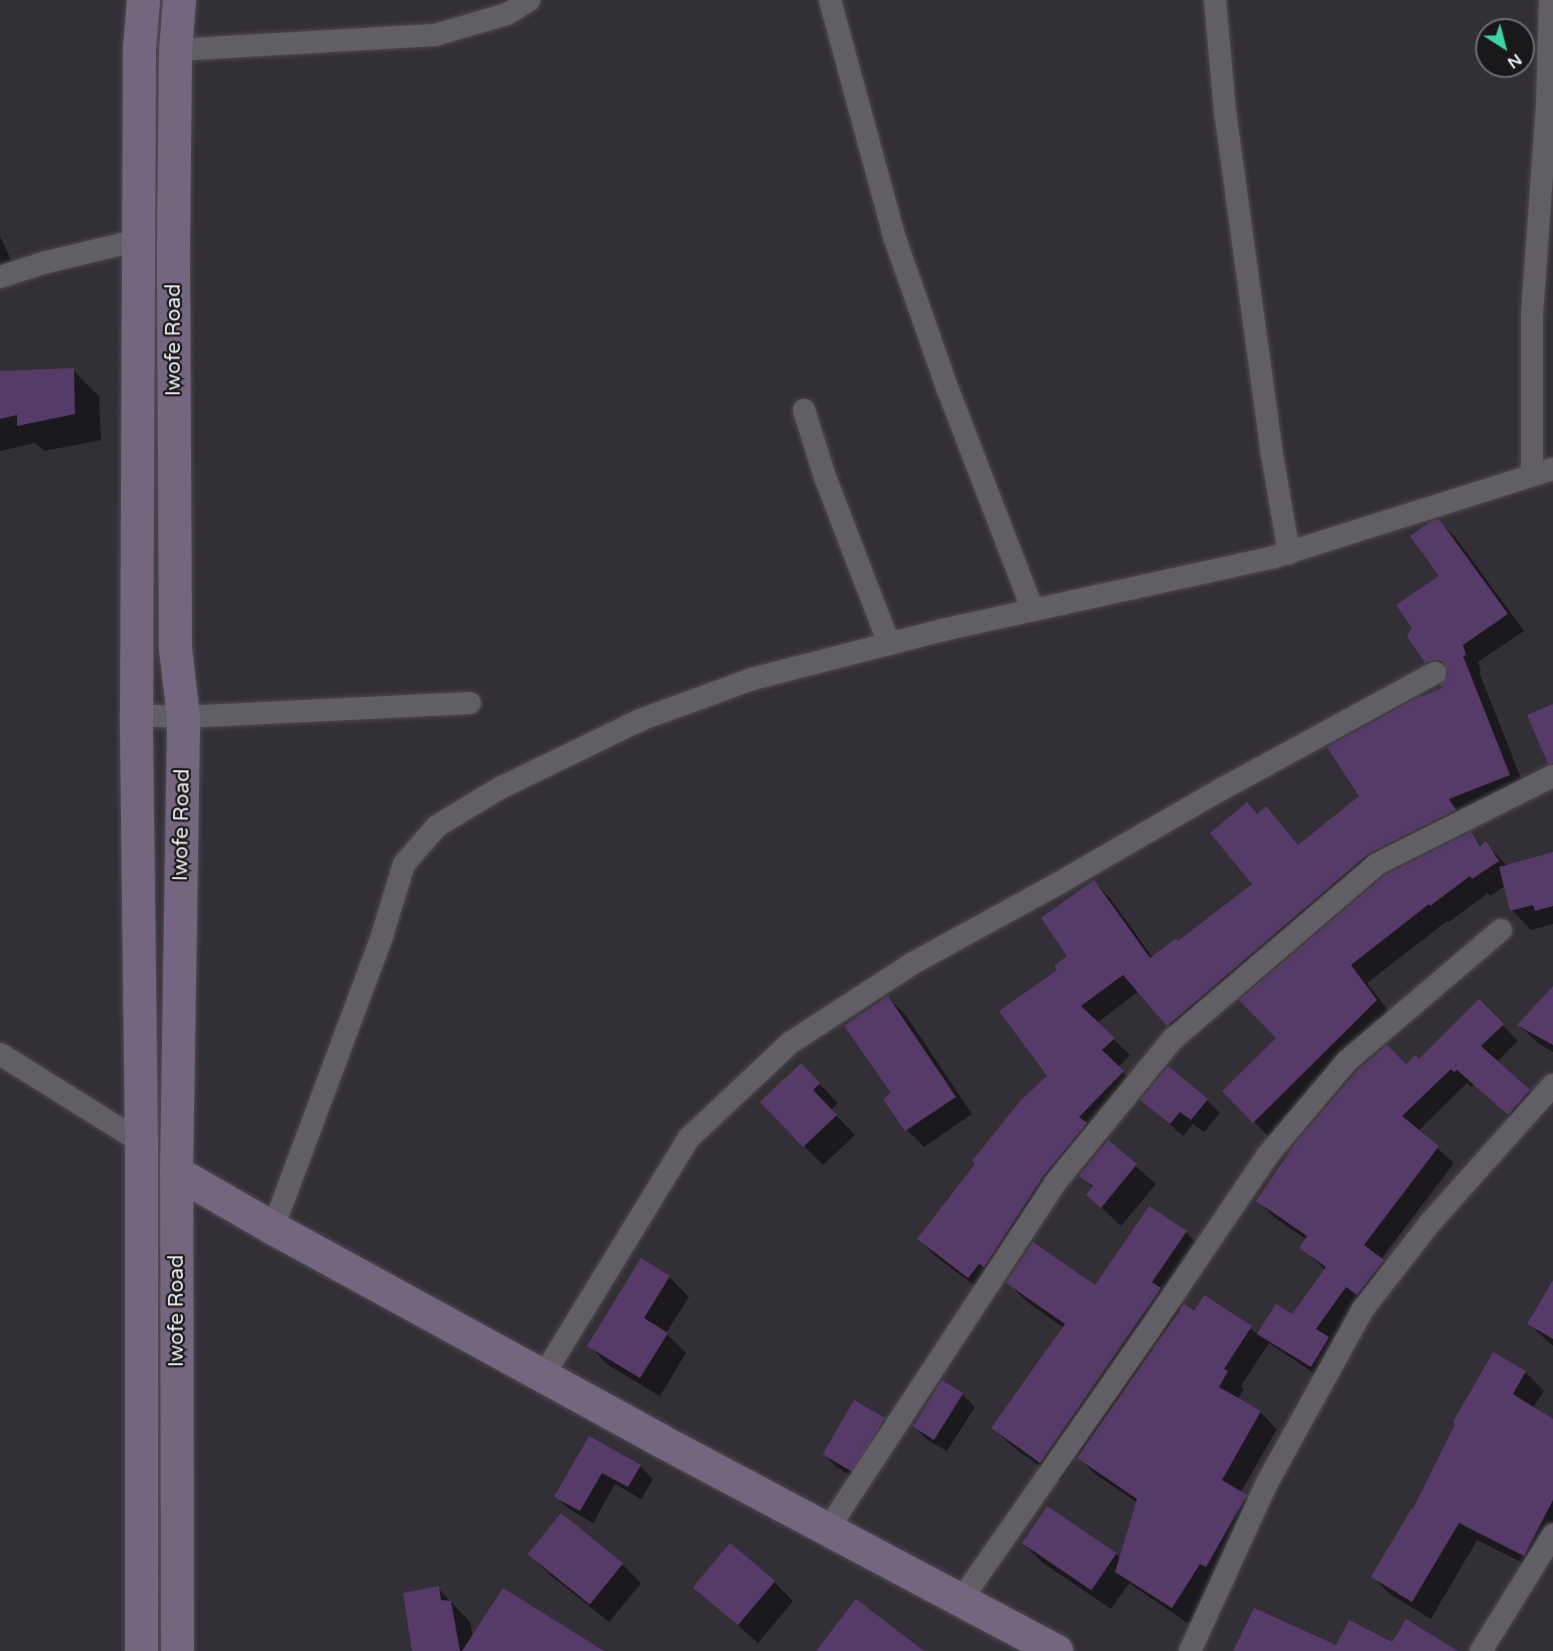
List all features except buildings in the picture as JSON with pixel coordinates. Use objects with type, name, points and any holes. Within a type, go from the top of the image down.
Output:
[{"type":"street","name":"Iwofe Road","points":[[141,1651],[141,1142],[136,715],[139,48],[143,0]]},
{"type":"street","name":"Iwofe Road","points":[[177,1651],[176,1172],[183,717],[174,636],[175,50],[179,0]]},
{"type":"street","points":[[175,50],[435,35],[507,14],[530,0]]},
{"type":"street","points":[[830,0],[894,236],[948,390],[1033,610]]},
{"type":"street","points":[[1215,0],[1225,111],[1271,449],[1288,553]]},
{"type":"street","points":[[273,1228],[382,936],[404,864],[437,826],[500,788],[640,720],[752,680],[889,644],[1288,553],[1543,472],[1532,315],[1547,106],[1550,0]]},
{"type":"street","points":[[0,277],[43,263],[139,240]]},
{"type":"street","points":[[804,410],[825,477],[889,644]]},
{"type":"street","points":[[543,1376],[689,1138],[790,1043],[913,963],[1052,887],[1222,789],[1436,673]]},
{"type":"street","points":[[136,715],[183,717],[470,703]]},
{"type":"street","points":[[828,1529],[1055,1183],[1173,1039],[1377,864],[1553,776]]},
{"type":"street","points":[[961,1600],[1267,1156],[1347,1061],[1501,930]]},
{"type":"street","points":[[0,1054],[141,1142]]},
{"type":"street","points":[[1191,1651],[1267,1483],[1363,1309],[1430,1223],[1553,1085]]},
{"type":"street","points":[[176,1172],[273,1228],[543,1376],[1056,1651]]},
{"type":"street","points":[[1481,1651],[1553,1535]]}]
